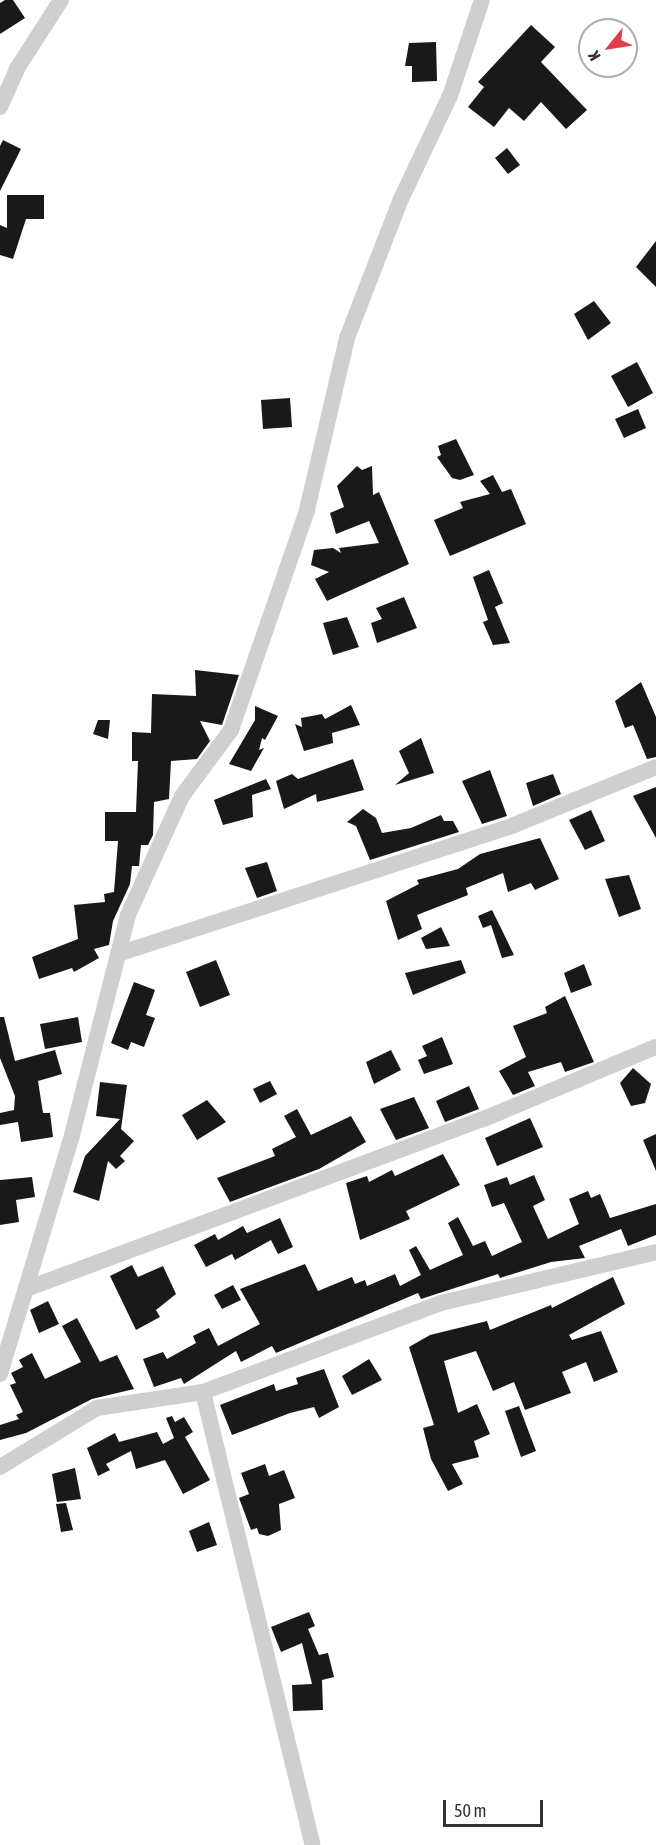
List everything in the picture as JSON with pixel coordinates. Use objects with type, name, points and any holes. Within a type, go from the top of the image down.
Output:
[{"type":"street","points":[[0,107],[18,67],[61,0]]},
{"type":"street","points":[[0,1374],[26,1289],[128,915],[182,796],[231,730],[307,510],[347,338],[401,200],[450,96],[482,0]]},
{"type":"street","points":[[118,954],[514,825],[656,767]]},
{"type":"street","points":[[26,1289],[486,1118],[656,1047]]},
{"type":"street","points":[[0,1467],[97,1408],[203,1392],[441,1303],[656,1252]]},
{"type":"street","points":[[203,1392],[313,1845]]},
{"type":"building","points":[[13,0],[25,18],[0,34],[0,3]]},
{"type":"building","points":[[531,25],[555,47],[541,62],[587,110],[566,129],[541,102],[524,121],[509,108],[494,127],[468,107],[484,87],[478,82]]},
{"type":"building","points":[[436,42],[437,81],[412,82],[412,66],[405,66],[409,43]]},
{"type":"building","points":[[3,140],[21,149],[0,191],[0,146]]},
{"type":"building","points":[[507,148],[520,165],[508,174],[495,158]]},
{"type":"building","points":[[7,195],[44,195],[44,219],[26,219],[13,259],[0,255],[0,225],[7,228]]},
{"type":"building","points":[[656,241],[656,287],[636,267]]},
{"type":"building","points":[[594,301],[611,323],[588,340],[574,314]]},
{"type":"building","points":[[637,362],[653,393],[628,407],[611,376]]},
{"type":"building","points":[[290,398],[292,427],[263,429],[261,400]]},
{"type":"building","points":[[638,409],[646,428],[624,438],[615,419]]},
{"type":"building","points":[[456,439],[474,475],[460,480],[452,478],[437,457],[441,455],[438,446]]},
{"type":"building","points":[[357,466],[362,470],[372,466],[373,495],[379,492],[409,564],[327,601],[315,579],[329,572],[311,565],[314,550],[333,548],[341,553],[339,548],[379,543],[369,521],[336,534],[330,513],[344,507],[337,486]]},
{"type":"building","points":[[493,475],[502,492],[511,489],[526,524],[450,556],[434,520],[463,508],[460,502],[490,494],[480,481]]},
{"type":"building","points":[[489,570],[503,603],[495,607],[510,643],[493,645],[483,622],[488,620],[473,577]]},
{"type":"building","points":[[404,597],[417,628],[377,643],[371,623],[382,619],[376,608]]},
{"type":"building","points":[[347,617],[359,647],[333,655],[323,623]]},
{"type":"building","points":[[195,670],[239,675],[222,725],[200,721],[210,741],[197,759],[171,761],[169,799],[154,802],[153,835],[148,845],[141,845],[139,866],[132,866],[130,884],[113,921],[109,945],[94,949],[99,958],[74,972],[72,968],[39,979],[32,957],[78,939],[74,905],[105,902],[104,894],[114,892],[118,841],[105,841],[105,812],[136,812],[138,761],[132,761],[132,732],[151,733],[152,694],[196,696]]},
{"type":"building","points":[[641,682],[656,717],[656,757],[647,759],[633,725],[625,728],[615,701]]},
{"type":"building","points":[[351,705],[360,725],[332,733],[333,743],[304,751],[295,724],[302,727],[301,718],[322,714],[325,719]]},
{"type":"building","points":[[255,706],[278,716],[265,740],[262,738],[259,750],[264,748],[251,771],[229,764],[255,720]]},
{"type":"building","points":[[98,720],[110,720],[108,739],[93,734]]},
{"type":"building","points":[[421,738],[434,773],[395,785],[409,773],[399,751]]},
{"type":"building","points":[[353,759],[364,790],[317,802],[316,794],[284,809],[276,781],[292,774],[298,779]]},
{"type":"building","points":[[490,770],[507,816],[482,824],[462,781]]},
{"type":"building","points":[[553,774],[561,794],[533,806],[526,783]]},
{"type":"building","points":[[266,779],[271,789],[252,795],[253,817],[223,825],[214,800]]},
{"type":"building","points":[[656,787],[656,838],[633,796]]},
{"type":"building","points":[[363,809],[376,818],[382,833],[411,828],[441,815],[444,821],[453,821],[459,832],[370,860],[356,826],[347,822]]},
{"type":"building","points":[[591,810],[605,841],[585,850],[569,820]]},
{"type":"building","points":[[540,838],[559,879],[535,890],[531,883],[508,892],[503,873],[466,888],[468,895],[417,915],[422,929],[398,940],[386,901],[419,884],[417,880],[458,869],[480,854]]},
{"type":"building","points":[[267,862],[277,891],[257,898],[245,868]]},
{"type":"building","points":[[629,875],[641,909],[619,917],[605,879]]},
{"type":"building","points":[[492,910],[514,955],[502,958],[491,925],[483,928],[478,916]]},
{"type":"building","points":[[441,927],[450,946],[426,949],[421,938]]},
{"type":"building","points":[[216,960],[230,995],[200,1007],[186,972]]},
{"type":"building","points":[[461,960],[466,973],[413,995],[405,973]]},
{"type":"building","points":[[584,964],[592,985],[571,993],[564,973]]},
{"type":"building","points":[[134,982],[155,990],[146,1015],[155,1018],[144,1047],[131,1042],[128,1050],[111,1043]]},
{"type":"building","points":[[565,996],[594,1062],[565,1072],[561,1062],[528,1072],[535,1086],[513,1095],[499,1071],[526,1057],[513,1026],[547,1013],[545,1007]]},
{"type":"building","points":[[0,1017],[4,1017],[15,1061],[55,1050],[62,1074],[38,1081],[43,1113],[50,1113],[53,1137],[21,1142],[18,1122],[0,1125],[0,1113],[14,1110],[15,1096],[0,1058]]},
{"type":"building","points":[[78,1017],[82,1042],[45,1049],[40,1024]]},
{"type":"building","points":[[442,1037],[453,1064],[424,1074],[418,1060],[427,1056],[422,1046]]},
{"type":"building","points":[[391,1050],[401,1070],[374,1084],[366,1062]]},
{"type":"building","points":[[633,1068],[651,1084],[645,1103],[631,1106],[620,1083]]},
{"type":"building","points":[[270,1081],[277,1094],[260,1103],[253,1089]]},
{"type":"building","points":[[100,1082],[127,1085],[121,1129],[134,1141],[120,1156],[125,1161],[116,1169],[108,1161],[99,1201],[73,1192],[85,1156],[120,1119],[96,1116]]},
{"type":"building","points":[[469,1086],[479,1109],[445,1122],[436,1101]]},
{"type":"building","points":[[414,1097],[429,1128],[396,1140],[380,1109]]},
{"type":"building","points":[[207,1100],[226,1122],[197,1140],[182,1115]]},
{"type":"building","points":[[297,1109],[311,1135],[351,1116],[366,1142],[319,1169],[230,1202],[217,1178],[275,1156],[272,1149],[296,1137],[284,1116]]},
{"type":"building","points":[[530,1118],[543,1147],[497,1166],[485,1138]]},
{"type":"building","points":[[656,1134],[656,1171],[643,1140]]},
{"type":"building","points":[[443,1154],[460,1185],[406,1211],[410,1219],[360,1240],[346,1183],[367,1176],[369,1182],[392,1170],[395,1176]]},
{"type":"building","points":[[534,1175],[545,1200],[533,1206],[548,1239],[579,1224],[569,1199],[588,1191],[591,1198],[600,1194],[610,1218],[656,1204],[656,1235],[628,1246],[621,1229],[579,1246],[585,1258],[551,1262],[500,1278],[498,1274],[421,1299],[418,1293],[276,1353],[272,1346],[241,1362],[236,1351],[184,1384],[181,1378],[154,1387],[143,1359],[163,1352],[167,1359],[196,1343],[193,1336],[209,1328],[218,1346],[260,1324],[240,1289],[305,1264],[318,1291],[352,1277],[355,1284],[365,1280],[367,1286],[395,1274],[400,1286],[421,1275],[409,1250],[416,1246],[430,1270],[463,1255],[448,1223],[458,1217],[473,1246],[485,1241],[492,1256],[522,1242],[504,1203],[492,1207],[484,1185],[507,1177],[510,1185]]},
{"type":"building","points":[[32,1177],[35,1197],[16,1200],[19,1222],[0,1225],[0,1180]]},
{"type":"building","points":[[280,1218],[293,1247],[278,1254],[271,1240],[235,1260],[232,1254],[206,1267],[194,1245],[215,1234],[218,1240],[243,1226],[247,1233]]},
{"type":"building","points":[[132,1265],[138,1277],[163,1266],[176,1294],[156,1310],[160,1317],[136,1330],[110,1276]]},
{"type":"building","points":[[613,1277],[625,1304],[569,1335],[572,1340],[601,1331],[618,1372],[594,1382],[586,1362],[562,1372],[571,1393],[525,1410],[514,1382],[493,1391],[476,1351],[444,1361],[458,1413],[477,1404],[490,1434],[474,1441],[479,1457],[452,1464],[463,1484],[448,1491],[431,1459],[423,1428],[434,1425],[409,1347],[430,1335],[487,1321],[490,1330],[551,1305],[552,1308]]},
{"type":"building","points":[[233,1285],[241,1300],[222,1309],[214,1295]]},
{"type":"building","points":[[48,1301],[59,1324],[39,1333],[30,1310]]},
{"type":"building","points":[[77,1318],[100,1362],[117,1355],[134,1389],[92,1399],[26,1433],[0,1440],[0,1425],[19,1419],[16,1415],[23,1412],[10,1385],[16,1383],[11,1373],[23,1367],[19,1360],[32,1353],[45,1379],[81,1362],[62,1326]]},
{"type":"building","points":[[369,1359],[382,1380],[352,1395],[342,1376]]},
{"type":"building","points":[[324,1369],[339,1407],[319,1418],[314,1407],[290,1413],[232,1435],[220,1405],[274,1384],[276,1391],[298,1384],[296,1378]]},
{"type":"building","points":[[519,1406],[536,1451],[521,1457],[505,1411]]},
{"type":"building","points":[[172,1416],[175,1422],[184,1417],[193,1432],[185,1437],[210,1480],[183,1494],[165,1460],[136,1469],[131,1451],[106,1464],[110,1470],[98,1476],[87,1448],[115,1433],[119,1442],[157,1432],[163,1444],[174,1438],[166,1418]]},
{"type":"building","points":[[265,1464],[269,1476],[284,1470],[295,1498],[279,1504],[281,1530],[268,1536],[259,1534],[257,1528],[251,1530],[239,1498],[249,1494],[241,1473]]},
{"type":"building","points":[[75,1468],[81,1499],[57,1502],[52,1474]]},
{"type":"building","points":[[66,1503],[73,1530],[61,1532],[56,1504]]},
{"type":"building","points":[[209,1522],[217,1545],[197,1552],[189,1531]]},
{"type":"building","points":[[309,1612],[315,1626],[308,1629],[319,1655],[328,1653],[334,1677],[322,1680],[323,1710],[293,1711],[292,1685],[312,1684],[302,1643],[281,1652],[271,1627]]}]
